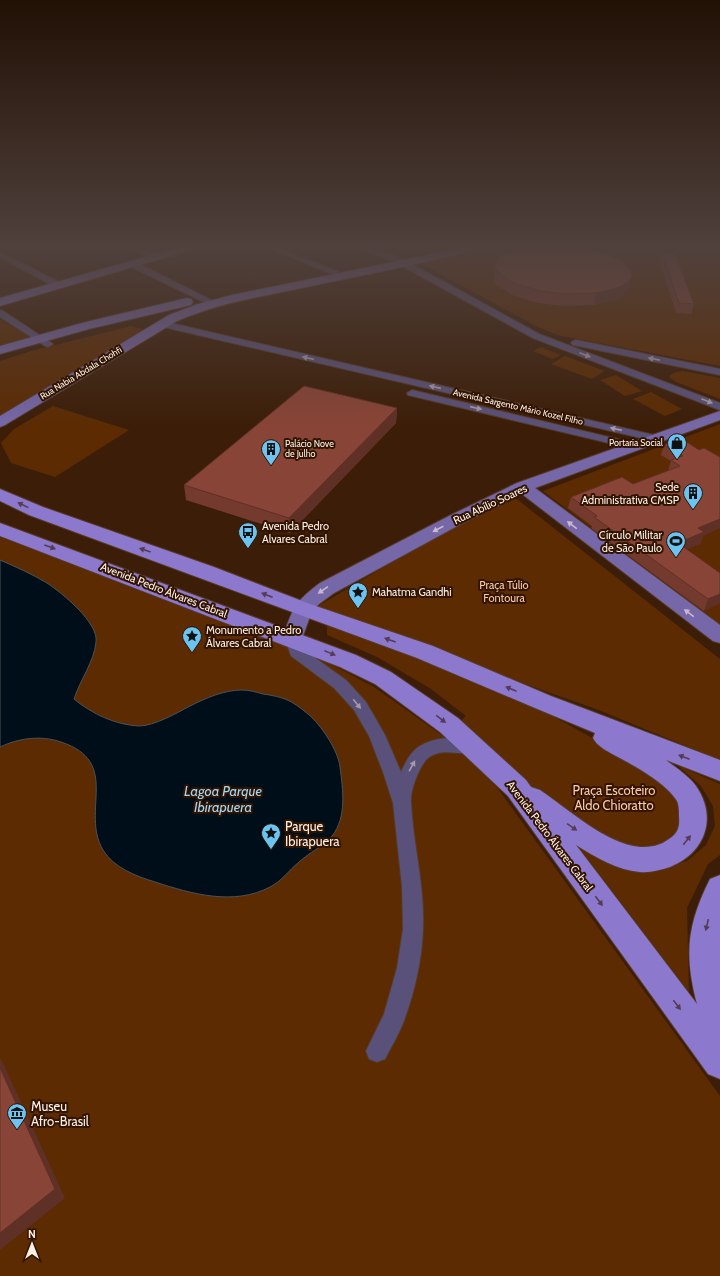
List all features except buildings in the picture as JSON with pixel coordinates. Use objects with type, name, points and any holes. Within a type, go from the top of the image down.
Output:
[{"type":"main road","points":[[0,494],[36,512],[207,572],[303,609],[426,652],[543,702],[720,771]]},
{"type":"main road","name":"Avenida Pedro Álvares Cabral","points":[[0,529],[348,661],[383,678],[415,700],[443,721],[517,788],[720,1062]]},
{"type":"main road","points":[[517,788],[581,833],[613,852],[639,859],[661,858],[677,850],[691,836],[693,820],[691,802],[685,791],[642,759],[543,702]]},
{"type":"main road","points":[[720,888],[712,904],[705,933],[705,965],[710,997],[720,1025]]},
{"type":"street","points":[[0,350],[44,342],[181,308]]},
{"type":"street","name":"Rua Nabia Abdala Chohfi","points":[[0,422],[157,327],[195,308]]},
{"type":"street","points":[[484,308],[536,336],[720,407]]},
{"type":"street","points":[[0,313],[44,342]]},
{"type":"street","points":[[142,317],[157,327],[388,387]]},
{"type":"street","name":"Avenida Sargento Mário Kozel Filho","points":[[157,327],[383,375],[654,438]]},
{"type":"street","points":[[536,336],[720,372]]},
{"type":"street","points":[[0,359],[44,342]]},
{"type":"street","points":[[651,380],[661,371],[678,364]]},
{"type":"street","points":[[372,383],[383,375]]},
{"type":"street","name":"Avenida Sargento Mário Kozel Filho","points":[[403,391],[634,446]]},
{"type":"street","name":"Rua Abílio Soares","points":[[293,639],[303,609],[312,599],[327,588],[455,520],[523,488],[654,438],[720,415]]},
{"type":"street","points":[[523,488],[720,636]]},
{"type":"street","points":[[293,639],[296,652],[340,684],[360,706],[377,735],[392,772],[402,803],[412,887],[413,929],[408,968],[394,1018],[377,1051]]},
{"type":"street","points":[[402,803],[407,777],[413,764],[424,751],[436,746],[452,744],[473,747]]},
{"type":"green space","points":[[502,308],[720,308],[720,366],[557,335],[536,326]]},
{"type":"green space","points":[[0,319],[31,338],[0,347]]},
{"type":"green space","points":[[131,326],[146,332],[0,418],[0,361],[31,351]]},
{"type":"green space","points":[[541,347],[561,355],[553,359],[533,351]]},
{"type":"green space","points":[[565,356],[605,371],[592,379],[551,364]]},
{"type":"green space","points":[[683,371],[720,378],[720,399],[676,382],[670,378],[670,375]]},
{"type":"green space","points":[[616,375],[642,391],[625,396],[600,380]]},
{"type":"green space","points":[[651,392],[682,409],[665,416],[633,399]]},
{"type":"green space","points":[[53,406],[129,430],[55,477],[11,463],[1,443],[14,429]]},
{"type":"green space","name":"Círculo Militar de São Paulo","points":[[720,424],[720,625],[543,491]]},
{"type":"green space","name":"Praça Túlio Fontoura","points":[[513,496],[720,659],[720,760],[596,709],[313,609],[457,524]]},
{"type":"green space","name":"Parque Ibirapuera","points":[[0,537],[296,647],[374,687],[439,733],[468,756],[499,790],[720,1096],[720,1276],[0,1276]]},
{"type":"green space","name":"Praça Escoteiro Aldo Chioratto","points":[[327,624],[420,656],[533,705],[637,763],[678,793],[684,831],[669,848],[622,850],[519,783],[455,726],[466,716],[431,689],[377,657],[327,635]]},
{"type":"green space","name":"Praça Escoteiro Aldo Chioratto","points":[[677,765],[720,784],[720,855],[708,864],[687,908],[689,992],[575,842],[662,869],[687,861],[706,845],[715,826],[713,806],[701,786]]},
{"type":"water","name":"Lagoa Parque Ibirapuera","points":[[0,560],[36,577],[54,588],[78,609],[92,626],[95,634],[95,649],[93,657],[74,699],[96,714],[113,721],[139,726],[165,719],[215,695],[229,691],[242,690],[282,698],[297,705],[308,714],[328,738],[339,760],[343,803],[337,829],[332,836],[299,862],[274,885],[256,893],[242,896],[213,896],[184,891],[140,877],[113,862],[103,850],[97,835],[95,819],[95,775],[90,762],[79,751],[61,742],[53,740],[30,738],[15,741],[0,747]]},
{"type":"place","name":"Portaria Social","points":[[677,460]]},
{"type":"place","name":"Palácio Nove de Julho","points":[[271,466]]},
{"type":"place","name":"Sede Administrativa CMSP","points":[[693,510]]},
{"type":"place","name":"Avenida Pedro Alvares Cabral","points":[[248,549]]},
{"type":"place","name":"Círculo Militar de São Paulo","points":[[676,558]]},
{"type":"place","name":"Mahatma Gandhi","points":[[358,609]]},
{"type":"place","name":"Monumento a Pedro Álvares Cabral","points":[[192,653]]},
{"type":"place","name":"Parque Ibirapuera","points":[[271,850]]},
{"type":"place","name":"Museu Afro-Brasil","points":[[17,1130]]}]
